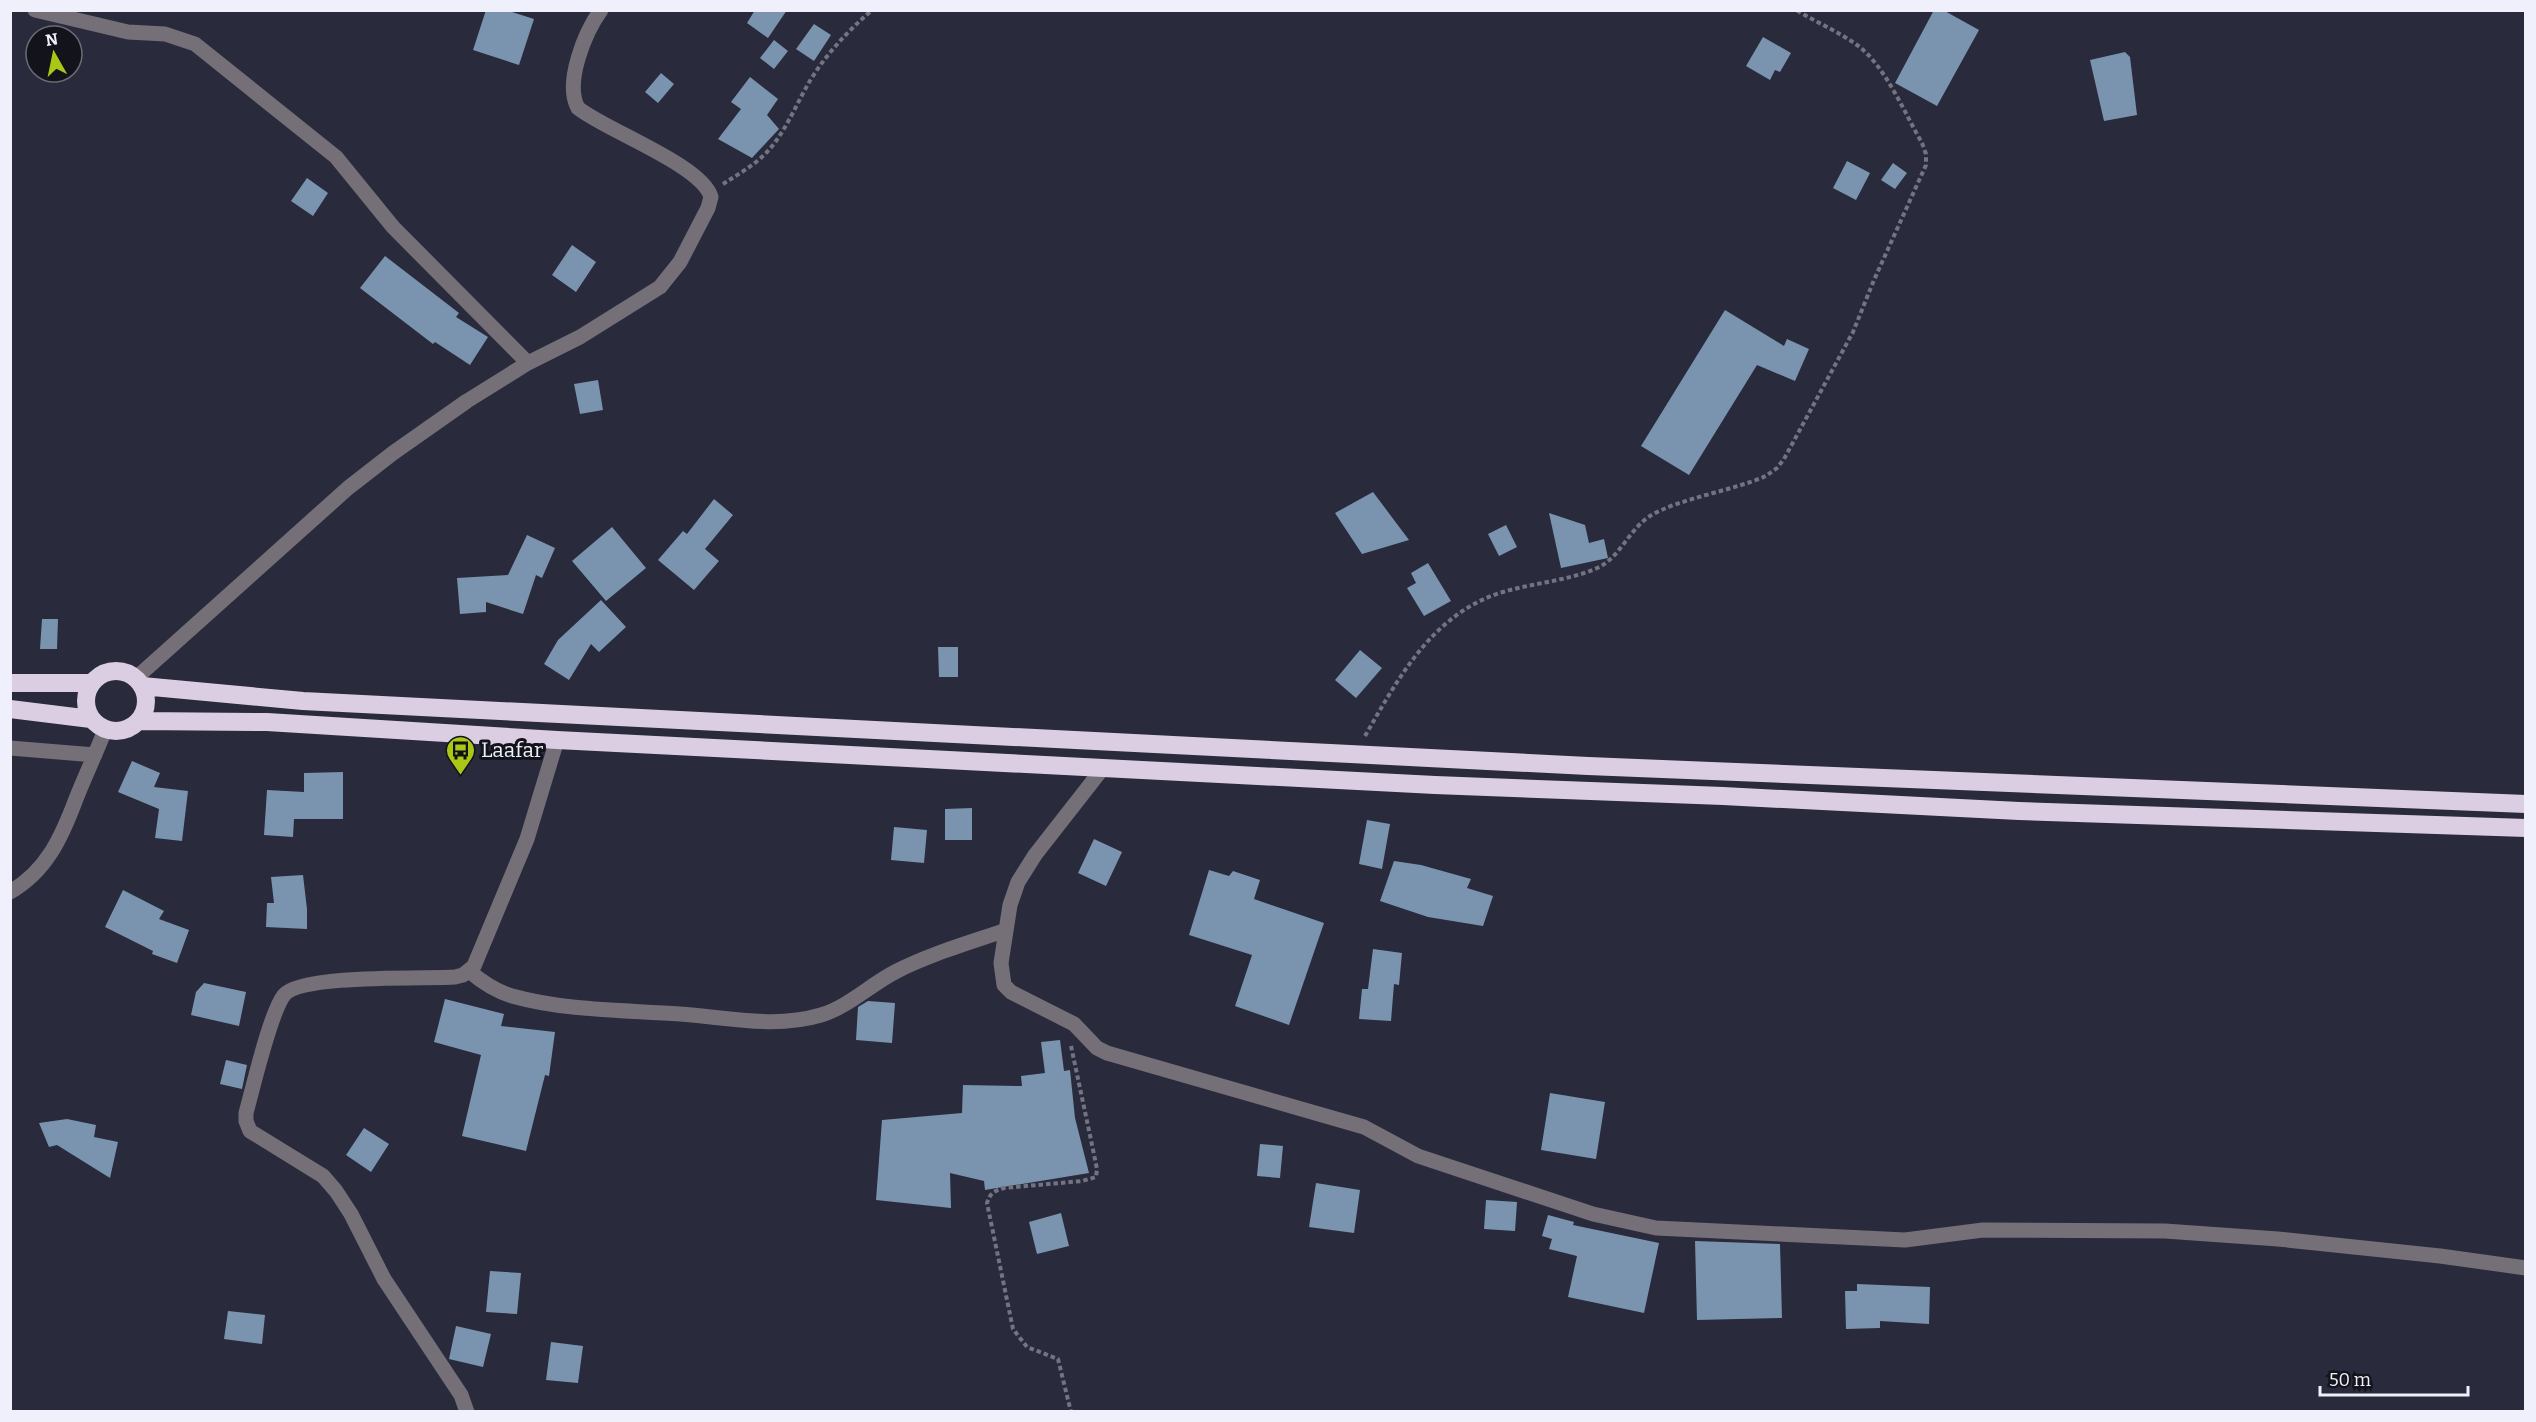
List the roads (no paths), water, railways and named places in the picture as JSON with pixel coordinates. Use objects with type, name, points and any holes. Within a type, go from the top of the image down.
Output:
[{"type":"highway","points":[[98,724],[85,701],[92,683],[108,672],[128,673],[139,682],[303,701],[1354,755],[2526,804]]},
{"type":"highway","points":[[139,682],[146,704],[139,721]]},
{"type":"highway","points":[[10,683],[92,683]]},
{"type":"highway","points":[[10,709],[98,724],[123,731],[139,721],[267,722],[557,740],[1435,785],[1723,796],[2019,811],[2526,828]]},
{"type":"street","points":[[35,10],[128,32],[173,36],[195,44],[336,157],[393,227],[528,363]]},
{"type":"street","points":[[139,682],[348,488],[393,453],[467,401],[528,363],[580,337],[660,287],[680,262],[708,208],[710,192],[702,183],[649,147],[578,108],[573,95],[579,56],[592,22],[601,10]]},
{"type":"street","points":[[10,892],[31,878],[44,864],[59,841],[95,755],[98,724]]},
{"type":"street","points":[[466,1412],[461,1395],[384,1279],[351,1214],[336,1191],[323,1176],[250,1131],[246,1121],[275,1014],[289,991],[298,987],[337,981],[455,977],[469,971],[477,959],[527,839],[557,740]]},
{"type":"street","points":[[10,748],[95,755]]},
{"type":"street","points":[[1103,768],[1035,855],[1018,882],[1010,905],[1000,963],[1004,985],[1011,992],[1081,1028],[1097,1048],[1107,1053],[1364,1127],[1418,1156],[1593,1214],[1656,1228],[1905,1240],[1983,1230],[2165,1231],[2405,1252],[2526,1268]]},
{"type":"street","points":[[469,971],[494,989],[513,996],[591,1009],[766,1022],[796,1020],[822,1015],[846,1004],[898,971],[1006,930]]},
{"type":"place","name":"Laafar","points":[[460,776]]}]
